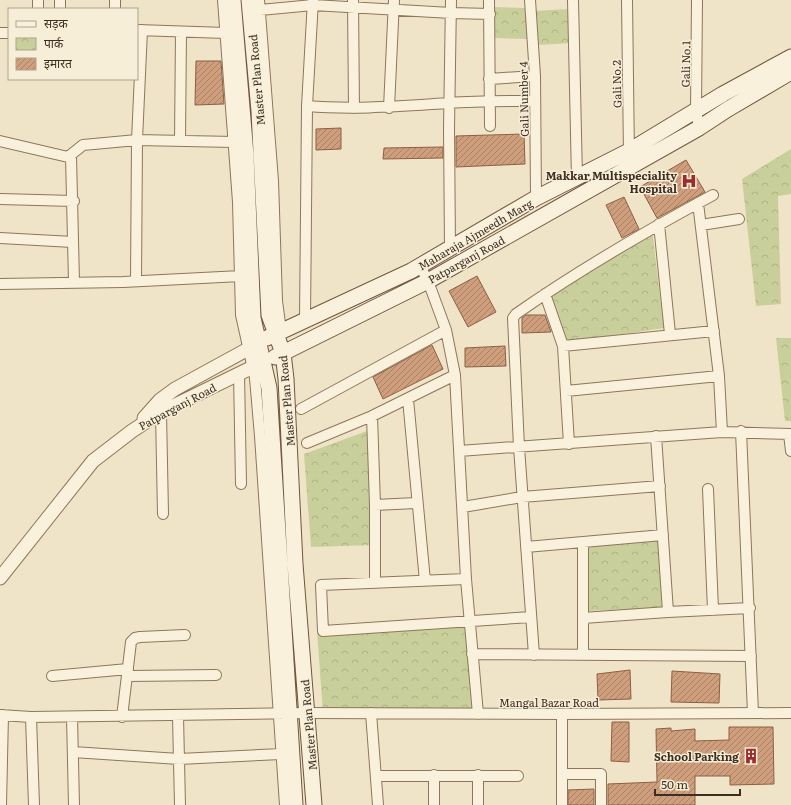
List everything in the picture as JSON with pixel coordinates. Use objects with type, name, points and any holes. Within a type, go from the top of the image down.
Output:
[{"type":"main road","name":"Master Plan Road","points":[[233,0],[246,155],[254,345],[258,365],[269,388],[283,713],[295,805]]},
{"type":"main road","name":"Master Plan Road","points":[[261,4],[259,111],[269,315],[278,332],[283,353],[286,379],[295,564],[314,805]]},
{"type":"main road","name":"Maharaja Ajmeedh Marg","points":[[254,345],[278,332],[420,266],[536,198],[629,151],[696,110],[791,57]]},
{"type":"main road","name":"Patparganj Road","points":[[258,365],[428,281],[699,128],[791,72]]},
{"type":"street","points":[[223,0],[234,142],[241,315],[254,345]]},
{"type":"street","points":[[450,248],[451,0]]},
{"type":"street","points":[[489,0],[490,126]]},
{"type":"street","name":"Gali Number 4","points":[[530,0],[535,76],[536,198]]},
{"type":"street","points":[[573,0],[577,178]]},
{"type":"street","name":"Gali No.2","points":[[627,0],[629,168]]},
{"type":"street","name":"Gali No.1","points":[[697,0],[696,110],[699,128]]},
{"type":"street","points":[[305,320],[308,106],[313,3]]},
{"type":"street","points":[[261,4],[353,3],[394,5],[451,13],[490,14]]},
{"type":"street","points":[[353,3],[354,108]]},
{"type":"street","points":[[389,108],[394,5]]},
{"type":"street","points":[[136,281],[139,30],[226,34]]},
{"type":"street","points":[[180,141],[181,32]]},
{"type":"street","points":[[489,79],[535,76]]},
{"type":"street","points":[[308,106],[389,108],[450,103],[535,101]]},
{"type":"street","points":[[74,282],[74,201],[71,156],[77,148],[82,145],[137,140],[234,142]]},
{"type":"street","points":[[0,141],[68,157],[71,156]]},
{"type":"street","points":[[534,655],[522,497],[513,318],[516,314],[545,294],[659,224],[713,194]]},
{"type":"street","points":[[0,199],[74,201]]},
{"type":"street","points":[[698,203],[719,376],[722,432]]},
{"type":"street","points":[[701,225],[739,219]]},
{"type":"street","points":[[659,224],[670,334]]},
{"type":"street","points":[[0,238],[73,242]]},
{"type":"street","points":[[420,266],[428,281],[446,330],[455,375],[466,579],[478,714]]},
{"type":"street","points":[[0,284],[136,281],[240,276]]},
{"type":"street","points":[[545,294],[563,346],[569,444]]},
{"type":"street","points":[[301,409],[446,330]]},
{"type":"street","points":[[563,346],[670,334],[714,331]]},
{"type":"street","name":"Patparganj Road","points":[[132,431],[168,394],[254,345]]},
{"type":"street","name":"Patparganj Road","points":[[0,578],[93,461],[132,431],[161,412],[258,365]]},
{"type":"street","points":[[239,373],[240,484]]},
{"type":"street","points":[[307,443],[372,416],[455,375]]},
{"type":"street","points":[[566,392],[719,376]]},
{"type":"street","points":[[408,399],[416,503],[425,580]]},
{"type":"street","points":[[161,412],[163,514]]},
{"type":"street","points":[[372,416],[375,505],[375,583]]},
{"type":"street","points":[[459,451],[741,431],[790,434],[791,451]]},
{"type":"street","points":[[741,431],[750,608],[752,713]]},
{"type":"street","points":[[656,436],[668,612]]},
{"type":"street","points":[[463,507],[522,497],[660,486]]},
{"type":"street","points":[[708,489],[714,610]]},
{"type":"street","points":[[375,505],[416,503]]},
{"type":"street","points":[[526,547],[663,534]]},
{"type":"street","points":[[583,542],[583,655]]},
{"type":"street","points":[[466,579],[321,585],[323,631],[531,617]]},
{"type":"street","points":[[583,618],[750,608]]},
{"type":"street","points":[[122,717],[130,646],[135,638],[185,635]]},
{"type":"street","points":[[472,654],[751,656]]},
{"type":"street","points":[[52,676],[127,673],[216,675]]},
{"type":"street","points":[[283,713],[281,754],[285,805]]},
{"type":"street","name":"Mangal Bazar Road","points":[[2,715],[31,717],[122,717],[283,713],[791,713]]},
{"type":"street","points":[[371,714],[378,805]]},
{"type":"street","points":[[562,714],[562,805]]},
{"type":"street","points":[[1,805],[2,715]]},
{"type":"street","points":[[178,716],[180,805]]},
{"type":"street","points":[[31,717],[34,805]]},
{"type":"street","points":[[72,717],[74,805]]},
{"type":"street","points":[[73,752],[179,758],[281,754]]},
{"type":"street","points":[[562,774],[601,774],[601,805]]},
{"type":"street","points":[[434,775],[434,805]]},
{"type":"street","points":[[478,775],[478,805]]},
{"type":"street","points":[[376,776],[518,776]]},
{"type":"green space","points":[[494,7],[526,8],[528,39],[494,38]]},
{"type":"green space","points":[[569,9],[571,43],[537,45],[535,11]]},
{"type":"green space","points":[[791,149],[791,194],[778,196],[781,304],[756,306],[742,179]]},
{"type":"green space","points":[[652,230],[664,328],[564,343],[547,289]]},
{"type":"green space","points":[[776,338],[791,338],[791,421],[785,421]]},
{"type":"green space","points":[[367,431],[377,545],[311,547],[304,454]]},
{"type":"green space","points":[[659,540],[664,608],[587,611],[587,546]]},
{"type":"green space","points":[[470,620],[478,714],[323,713],[317,631]]},
{"type":"building","points":[[196,61],[221,61],[224,104],[195,105]]},
{"type":"building","points":[[341,128],[341,149],[316,150],[316,129]]},
{"type":"building","points":[[524,134],[525,164],[456,167],[456,136]]},
{"type":"building","points":[[443,147],[443,158],[383,159],[384,148]]},
{"type":"building","points":[[686,160],[705,192],[657,218],[640,187]]},
{"type":"building","points":[[624,197],[639,229],[622,238],[606,205]]},
{"type":"building","points":[[477,276],[496,312],[468,327],[449,291]]},
{"type":"building","points":[[526,315],[545,315],[551,332],[522,333],[522,318]]},
{"type":"building","points":[[432,345],[443,369],[383,399],[373,377]]},
{"type":"building","points":[[505,346],[506,366],[465,367],[465,348]]},
{"type":"building","points":[[630,670],[631,699],[598,700],[597,674]]},
{"type":"building","points":[[672,671],[720,674],[719,703],[671,702]]},
{"type":"building","points":[[612,722],[629,722],[629,762],[611,761]]},
{"type":"building","points":[[729,727],[773,727],[774,784],[730,785],[730,776],[695,776],[695,805],[608,805],[608,784],[657,782],[656,729],[671,728],[671,731],[695,729],[695,741],[729,740]]},
{"type":"building","points":[[594,789],[594,805],[568,805],[568,790]]},
{"type":"place","name":"Makkar Multispeciality Hospital","points":[[689,181]]},
{"type":"place","name":"School Parking","points":[[751,756]]}]
